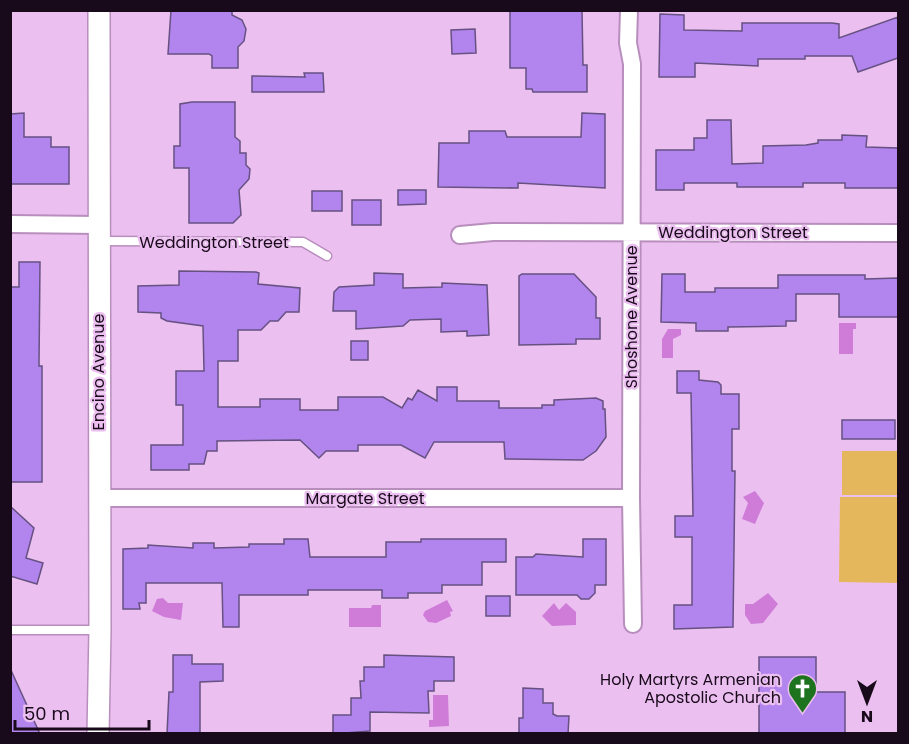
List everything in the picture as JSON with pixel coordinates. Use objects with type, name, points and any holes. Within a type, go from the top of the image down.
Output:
[{"type":"street","name":"Encino Avenue","points":[[98,734],[100,630],[99,10]]},
{"type":"street","name":"Shoshone Avenue","points":[[629,10],[627,22],[632,64],[633,624]]},
{"type":"street","name":"Weddington Street","points":[[10,224],[98,233]]},
{"type":"street","name":"Weddington Street","points":[[460,236],[494,232],[898,233]]},
{"type":"street","name":"Margate Street","points":[[99,498],[631,498]]},
{"type":"lane","name":"Weddington Street","points":[[98,233],[303,242],[327,256]]},
{"type":"lane","points":[[10,630],[100,630]]},
{"type":"shaded area","points":[[839,323],[856,323],[856,329],[853,329],[853,354],[839,354]]},
{"type":"shaded area","points":[[668,329],[681,329],[681,335],[673,339],[673,358],[662,358],[662,339]]},
{"type":"shaded area","points":[[842,451],[898,451],[898,495],[842,495]]},
{"type":"shaded area","points":[[755,491],[764,503],[755,524],[742,519],[748,503],[743,497]]},
{"type":"shaded area","points":[[840,497],[898,497],[898,583],[839,582]]},
{"type":"shaded area","points":[[768,593],[778,604],[763,623],[751,624],[745,615],[745,604],[753,604]]},
{"type":"shaded area","points":[[163,598],[168,603],[183,603],[181,620],[164,617],[152,611],[157,599]]},
{"type":"shaded area","points":[[447,600],[453,611],[450,612],[451,616],[436,623],[428,622],[423,615],[425,611]]},
{"type":"shaded area","points":[[554,603],[559,610],[566,603],[576,612],[576,625],[552,626],[542,616]]},
{"type":"shaded area","points":[[372,605],[381,605],[381,627],[349,627],[349,608],[371,608]]},
{"type":"shaded area","points":[[433,695],[448,695],[449,726],[429,727],[429,720],[433,720]]},
{"type":"building","points":[[171,10],[232,10],[232,15],[242,20],[246,29],[244,41],[238,47],[238,68],[212,68],[212,56],[209,54],[168,54]]},
{"type":"building","points":[[510,10],[582,10],[583,65],[587,65],[587,92],[533,92],[532,89],[526,89],[526,68],[510,68]]},
{"type":"building","points":[[660,14],[684,15],[684,30],[742,31],[742,23],[832,23],[839,24],[839,38],[898,17],[898,58],[858,72],[852,56],[758,59],[758,66],[695,63],[695,77],[659,77]]},
{"type":"building","points":[[475,29],[476,53],[452,54],[451,30]]},
{"type":"building","points":[[304,73],[323,73],[324,92],[252,92],[252,76],[305,77]]},
{"type":"building","points":[[235,102],[235,137],[240,141],[240,153],[246,153],[246,165],[250,169],[249,179],[239,190],[241,215],[233,223],[189,223],[189,168],[174,168],[174,146],[180,146],[180,104]]},
{"type":"building","points":[[24,113],[24,137],[51,137],[51,147],[69,147],[69,184],[10,184],[10,114]]},
{"type":"building","points":[[582,113],[605,114],[605,188],[518,183],[518,188],[438,187],[439,143],[469,143],[469,131],[505,131],[507,137],[581,137]]},
{"type":"building","points":[[707,120],[731,120],[732,164],[763,163],[763,146],[806,145],[818,143],[818,140],[842,140],[842,135],[867,136],[866,147],[898,148],[898,188],[845,188],[845,183],[803,183],[803,187],[737,187],[737,183],[684,183],[684,190],[656,190],[656,150],[694,150],[694,138],[707,138]]},
{"type":"building","points":[[398,190],[426,190],[426,204],[398,205]]},
{"type":"building","points":[[312,191],[342,191],[342,211],[312,211]]},
{"type":"building","points":[[352,200],[381,200],[381,225],[352,225]]},
{"type":"building","points":[[19,262],[40,262],[39,366],[42,366],[42,482],[10,482],[10,287],[19,287]]},
{"type":"building","points":[[179,271],[256,272],[259,273],[258,284],[300,288],[299,312],[286,312],[278,321],[270,321],[261,330],[238,330],[238,361],[218,361],[218,407],[260,407],[260,399],[300,399],[300,410],[338,410],[338,397],[383,397],[402,408],[408,398],[412,400],[418,390],[437,401],[437,387],[457,387],[457,401],[499,401],[499,408],[542,408],[542,405],[554,405],[554,400],[596,398],[603,401],[606,437],[596,451],[583,460],[505,459],[504,442],[434,442],[425,458],[401,445],[358,445],[358,451],[326,451],[319,458],[300,440],[217,441],[217,451],[207,451],[204,464],[189,464],[189,470],[151,470],[151,445],[183,445],[183,405],[176,405],[176,371],[204,371],[203,326],[167,321],[161,318],[161,313],[138,312],[138,286],[179,285]]},
{"type":"building","points":[[374,273],[403,274],[403,288],[442,287],[442,283],[487,285],[489,335],[467,336],[467,331],[441,332],[441,319],[410,320],[403,326],[356,329],[356,311],[333,311],[334,292],[339,287],[374,285]]},
{"type":"building","points":[[522,274],[574,274],[596,297],[596,318],[600,318],[600,339],[576,339],[576,344],[519,345],[519,276]]},
{"type":"building","points":[[662,274],[685,274],[685,292],[715,292],[715,288],[778,288],[778,275],[865,275],[865,279],[898,278],[898,317],[839,317],[839,294],[796,294],[796,321],[786,321],[786,326],[728,327],[728,331],[696,331],[696,323],[661,322]]},
{"type":"building","points":[[351,341],[368,341],[368,360],[351,360]]},
{"type":"building","points":[[677,371],[699,371],[699,380],[718,382],[721,385],[721,394],[739,394],[739,429],[732,429],[732,471],[735,471],[733,627],[674,629],[674,605],[692,605],[692,537],[675,537],[675,516],[693,516],[691,393],[677,393]]},
{"type":"building","points":[[842,420],[895,420],[895,439],[842,439]]},
{"type":"building","points":[[10,506],[34,528],[26,558],[43,563],[37,584],[10,576]]},
{"type":"building","points":[[284,539],[308,539],[310,557],[386,557],[386,542],[421,542],[421,539],[506,539],[506,562],[482,562],[482,585],[442,585],[442,593],[408,593],[408,598],[382,598],[382,590],[308,590],[308,595],[239,595],[239,627],[223,627],[222,583],[146,583],[146,603],[139,603],[140,609],[123,609],[123,549],[148,548],[148,545],[193,548],[193,543],[214,543],[214,548],[249,547],[249,544],[284,544]]},
{"type":"building","points":[[583,539],[606,539],[606,585],[595,585],[595,593],[589,599],[581,599],[577,595],[516,595],[516,557],[533,557],[536,554],[583,557]]},
{"type":"building","points":[[486,596],[510,596],[510,616],[486,616]]},
{"type":"building","points":[[173,655],[192,655],[192,664],[223,664],[223,681],[200,682],[200,734],[167,734],[169,692],[173,692]]},
{"type":"building","points":[[384,655],[454,657],[454,681],[434,681],[434,691],[428,691],[429,713],[370,712],[370,731],[333,734],[333,715],[351,715],[351,698],[361,698],[360,681],[364,681],[364,667],[384,667]]},
{"type":"building","name":"Holy Martyrs Armenian Apostolic Church","points":[[759,657],[816,657],[816,692],[845,692],[845,734],[759,734]]},
{"type":"building","points":[[10,668],[40,734],[10,734]]},
{"type":"building","points":[[523,688],[543,689],[543,703],[553,703],[553,714],[569,716],[568,734],[519,734],[519,718],[523,718]]},
{"type":"place","name":"Holy Martyrs Armenian Apostolic Church","points":[[802,714]]}]
